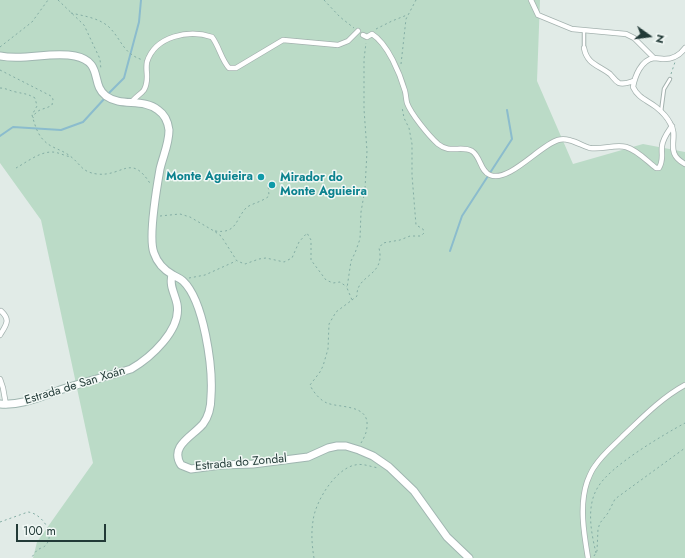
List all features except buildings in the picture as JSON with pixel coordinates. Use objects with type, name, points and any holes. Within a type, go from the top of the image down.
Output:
[{"type":"street","points":[[531,0],[538,15],[572,29],[626,34],[634,38],[654,58]]},
{"type":"street","points":[[130,102],[143,92],[148,75],[146,68],[147,61],[154,48],[173,36],[204,34],[212,36],[225,64],[229,68],[236,68],[283,40],[338,45],[348,41],[358,32]]},
{"type":"street","points":[[365,36],[372,34],[381,40],[386,47],[401,80],[405,91],[406,101],[412,114],[437,143],[444,148],[451,150],[471,150],[476,154],[485,171],[490,175],[498,177],[510,172],[557,140],[562,139],[574,141],[591,148],[626,147],[633,150],[656,168],[659,168],[662,159],[662,144],[664,137],[672,126]]},
{"type":"street","points":[[584,48],[586,58],[610,74],[617,82],[622,84],[634,81]]},
{"type":"street","points":[[685,48],[677,56],[669,59],[654,58],[644,64],[638,71],[633,86],[638,94],[661,112],[672,126],[673,152],[680,161],[685,164]]},
{"type":"street","name":"Estrada do Zondal","points":[[0,56],[15,57],[66,55],[84,59],[94,68],[97,75],[99,88],[107,97],[121,101],[148,104],[154,107],[164,117],[168,124],[168,140],[160,168],[153,216],[153,251],[162,268],[182,280],[193,292],[207,336],[212,390],[211,403],[206,417],[202,424],[180,446],[178,456],[181,464],[191,469],[221,465],[253,464],[308,457],[328,448],[337,446],[346,446],[359,450],[373,456],[389,467],[414,490],[447,537],[469,558]]},
{"type":"street","name":"Estrada de San Xoán","points":[[3,405],[32,400],[131,369],[139,364],[166,338],[176,322],[178,308],[170,281],[172,275]]},
{"type":"street","points":[[0,335],[6,325],[7,320],[1,311]]},
{"type":"street","points":[[0,379],[3,388],[3,405]]},
{"type":"street","points":[[588,558],[583,514],[584,495],[586,484],[593,468],[600,458],[637,423],[665,398],[685,385]]},
{"type":"lane","points":[[584,31],[584,48]]},
{"type":"lane","points":[[661,112],[664,89],[670,79]]},
{"type":"path","points":[[0,47],[32,22],[48,0]]},
{"type":"path","points":[[58,0],[84,25],[100,59],[101,69],[97,75]]},
{"type":"path","points":[[324,0],[340,17],[358,32]]},
{"type":"path","points":[[400,67],[405,27],[408,15],[416,0]]},
{"type":"path","points":[[71,13],[92,17],[108,26],[124,48],[139,58],[147,61]]},
{"type":"path","points":[[372,34],[377,28],[408,15]]},
{"type":"path","points":[[347,288],[351,261],[360,239],[361,212],[365,189],[368,151],[364,109],[365,36]]},
{"type":"path","points":[[670,79],[677,56]]},
{"type":"path","points":[[0,70],[51,96],[53,99],[52,105],[40,109],[34,115],[33,119]]},
{"type":"path","points":[[0,88],[27,93],[34,98],[37,106],[32,115],[36,129],[44,140],[50,145],[67,153],[85,171],[99,174],[116,171],[127,167],[143,173],[151,185]]},
{"type":"path","points":[[359,450],[367,430],[367,419],[354,408],[330,404],[323,401],[310,385],[317,377],[323,366],[328,349],[329,324],[336,312],[356,296],[356,288],[374,272],[380,263],[381,253],[379,248],[383,243],[391,240],[400,240],[410,236],[421,236],[424,233],[423,229],[416,225],[412,144],[409,128],[404,118],[402,108],[406,101]]},
{"type":"path","points":[[16,168],[37,156],[46,153],[56,153],[72,157]]},
{"type":"path","points":[[214,231],[220,232],[235,226],[246,207],[264,201],[269,196],[268,183]]},
{"type":"path","points":[[153,216],[180,214],[190,217],[221,236],[237,261],[245,264],[266,258],[284,262],[292,258],[299,242],[307,233],[311,240],[311,260],[326,280],[333,283],[340,282],[347,288],[352,300]]},
{"type":"path","points":[[182,280],[205,275],[237,261]]},
{"type":"path","points":[[596,553],[590,527],[592,504],[598,487],[625,461],[685,423]]},
{"type":"path","points":[[592,558],[596,553],[598,546],[598,529],[600,523],[616,499],[685,448]]},
{"type":"path","points":[[314,558],[312,547],[313,520],[316,508],[322,495],[332,481],[343,470],[356,464],[364,464],[379,468],[389,467]]},
{"type":"path","points":[[0,522],[32,512],[45,524],[48,531],[48,541],[45,546],[38,549],[31,558]]},
{"type":"green space","points":[[0,0],[540,0],[537,81],[573,164],[643,144],[685,152],[685,558],[33,558],[37,542],[93,463],[41,220],[0,163]]},
{"type":"waterway","points":[[108,94],[124,78],[139,22],[141,0]]},
{"type":"waterway","points":[[0,136],[13,127],[61,130],[83,122],[105,98]]},
{"type":"waterway","points":[[450,251],[462,216],[512,139],[507,110]]},
{"type":"place","name":"Monte Aguieira","points":[[261,177]]},
{"type":"place","name":"Mirador do Monte Aguieira","points":[[272,185]]}]
